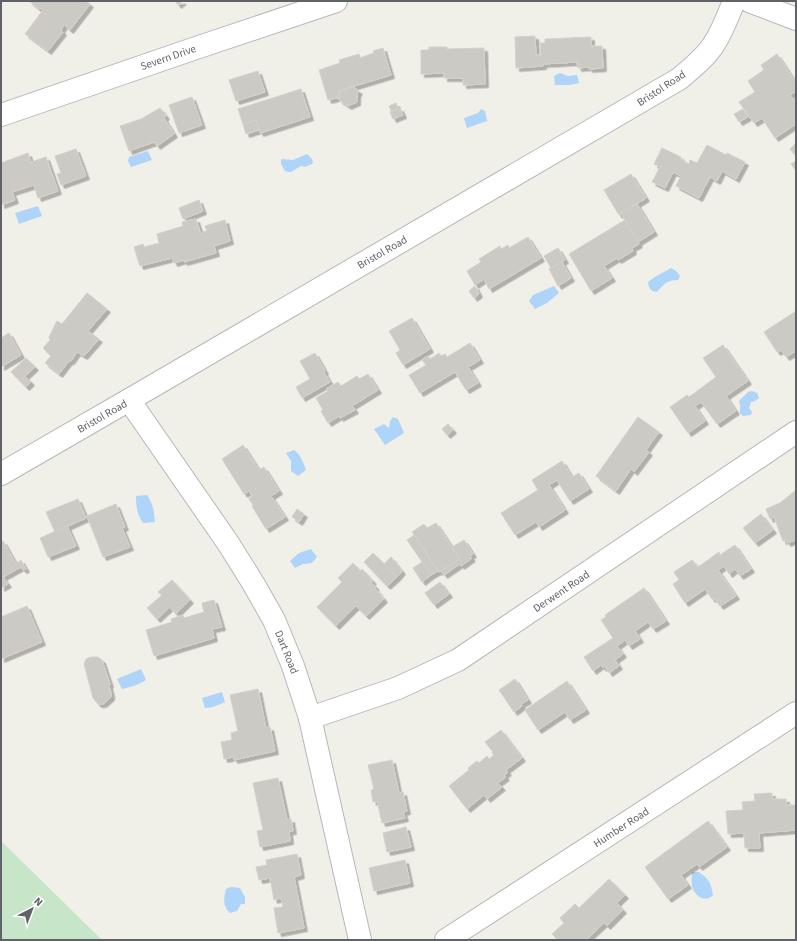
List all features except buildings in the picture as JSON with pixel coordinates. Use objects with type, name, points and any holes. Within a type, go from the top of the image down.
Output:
[{"type":"street","name":"Severn Drive","points":[[1,115],[336,1]]},
{"type":"street","name":"Bristol Road","points":[[1,474],[679,79],[698,63],[714,45],[725,24],[734,1]]},
{"type":"street","points":[[749,1],[796,19]]},
{"type":"street","name":"Dart Road","points":[[129,400],[228,543],[274,620],[293,666],[310,718],[360,940]]},
{"type":"street","name":"Derwent Road","points":[[310,718],[398,688],[458,660],[796,432]]},
{"type":"street","name":"Humber Road","points":[[446,940],[796,713]]},
{"type":"green space","points":[[1,841],[102,940],[1,940]]},
{"type":"water","points":[[560,73],[568,76],[577,75],[579,83],[555,85],[554,76]]},
{"type":"water","points":[[481,109],[485,111],[487,121],[467,128],[464,118],[478,113]]},
{"type":"water","points":[[148,151],[152,160],[131,167],[128,161],[129,157]]},
{"type":"water","points":[[307,154],[313,162],[305,167],[301,166],[291,172],[288,172],[285,171],[281,164],[282,159],[293,160]]},
{"type":"water","points":[[38,206],[42,216],[19,224],[15,213]]},
{"type":"water","points":[[671,268],[680,276],[678,280],[666,283],[657,292],[652,291],[648,282]]},
{"type":"water","points":[[554,286],[559,293],[547,303],[535,309],[529,301],[533,295]]},
{"type":"water","points":[[752,391],[757,393],[759,398],[751,402],[749,408],[752,412],[751,415],[743,416],[740,413],[739,401],[748,392]]},
{"type":"water","points":[[393,417],[398,419],[404,433],[385,445],[374,429],[384,424],[389,428],[390,421]]},
{"type":"water","points":[[294,450],[303,461],[306,470],[298,476],[291,471],[291,461],[286,453]]},
{"type":"water","points":[[147,495],[151,501],[155,522],[143,523],[137,510],[136,496]]},
{"type":"water","points":[[311,549],[317,557],[312,563],[303,564],[295,568],[290,561],[299,553]]},
{"type":"water","points":[[141,669],[146,680],[134,686],[122,689],[117,679]]},
{"type":"water","points":[[222,692],[225,702],[213,707],[205,708],[202,698]]},
{"type":"water","points":[[692,872],[699,872],[708,881],[713,895],[710,898],[706,899],[697,895],[693,889]]},
{"type":"water","points":[[231,887],[240,888],[245,897],[245,904],[241,904],[237,911],[230,913],[226,908],[224,899],[226,889]]}]
